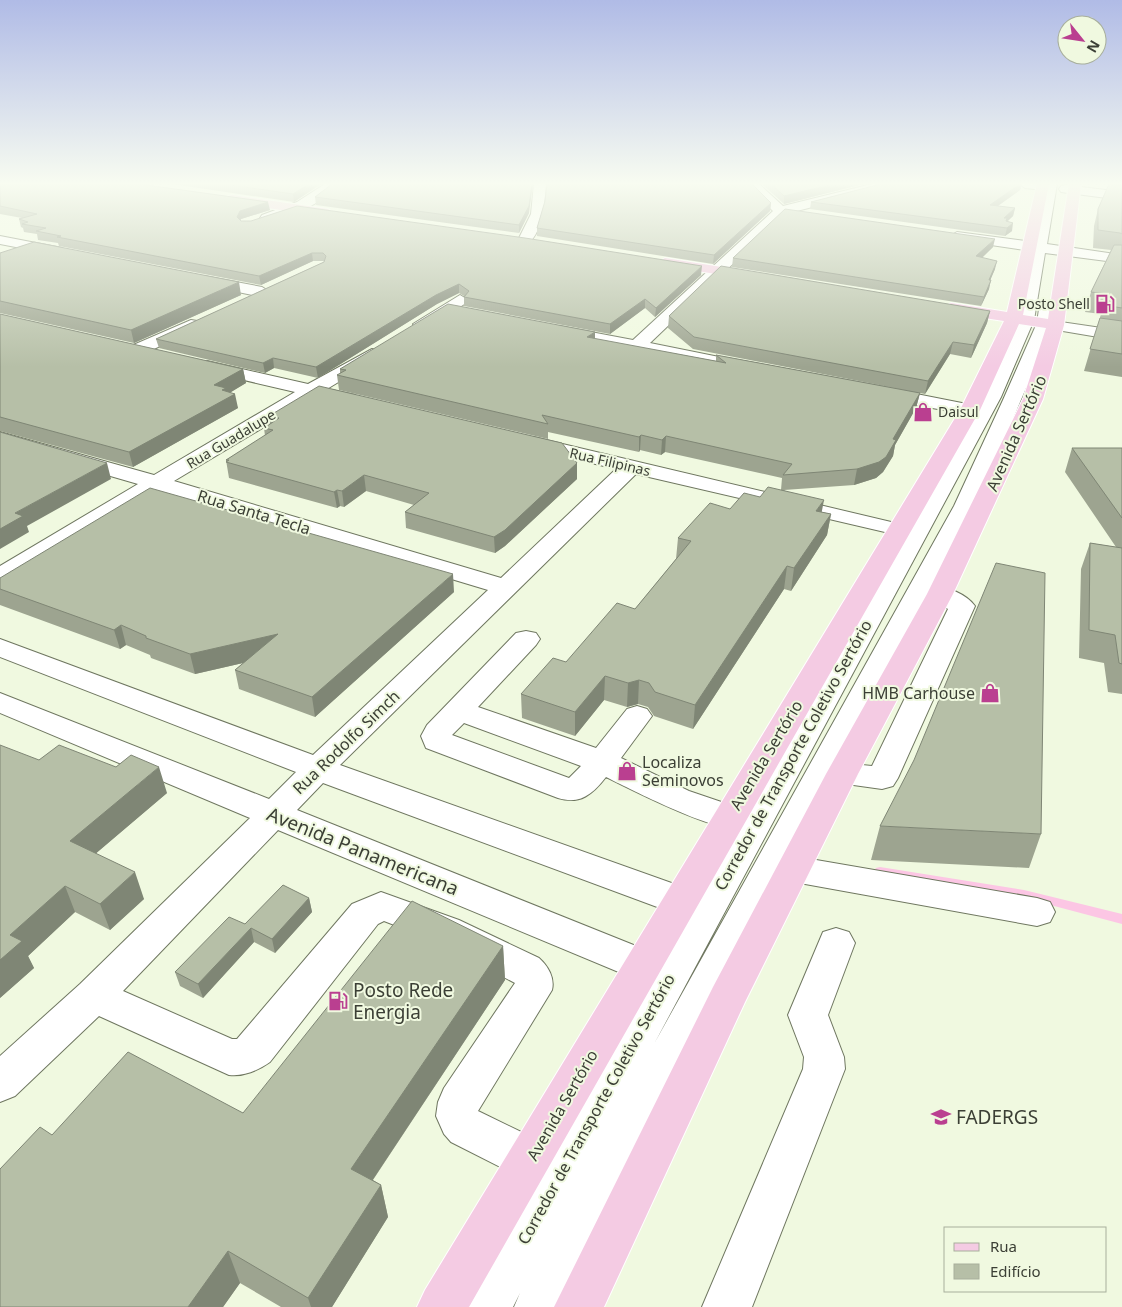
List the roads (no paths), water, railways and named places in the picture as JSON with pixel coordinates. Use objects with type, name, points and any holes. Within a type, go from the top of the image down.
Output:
[{"type":"main road","name":"Avenida Sertório","points":[[940,594],[1033,399],[1043,373],[1049,245]]},
{"type":"main road","points":[[650,260],[765,278]]},
{"type":"main road","points":[[938,306],[1045,317]]},
{"type":"main road","name":"Avenida Sertório","points":[[579,1307],[686,983],[681,901],[970,410],[1045,317]]},
{"type":"main road","name":"Avenida Sertório","points":[[442,1307],[530,1159],[686,983],[794,869],[842,774]]},
{"type":"street","points":[[24,245],[78,256]]},
{"type":"street","points":[[637,346],[744,245]]},
{"type":"street","points":[[1021,245],[1122,259]]},
{"type":"street","name":"Corredor de Transporte Coletivo Sertório","points":[[486,1307],[686,983],[965,506],[1045,317],[1050,245]]},
{"type":"street","points":[[194,279],[262,292]]},
{"type":"street","points":[[235,304],[278,284]]},
{"type":"street","name":"Rua Guadalupe","points":[[0,576],[312,391],[452,305],[473,315]]},
{"type":"street","points":[[136,350],[208,317]]},
{"type":"street","points":[[1045,317],[1122,336]]},
{"type":"street","points":[[1103,317],[1122,321]]},
{"type":"street","points":[[540,328],[754,369]]},
{"type":"street","points":[[117,346],[164,356]]},
{"type":"street","points":[[192,363],[370,404]]},
{"type":"street","points":[[862,389],[970,410]]},
{"type":"street","name":"Rua Santa Tecla","points":[[0,438],[507,588]]},
{"type":"street","name":"Rua Filipinas","points":[[515,439],[899,530]]},
{"type":"street","name":"Rua Rodolfo Simch","points":[[0,1083],[94,996],[318,769],[631,467]]},
{"type":"street","points":[[842,774],[882,778],[962,606],[940,594]]},
{"type":"street","points":[[526,639],[438,732],[436,736],[437,741],[569,790],[582,785],[637,716]]},
{"type":"street","points":[[0,647],[318,769],[681,901]]},
{"type":"street","name":"Avenida Panamericana","points":[[0,702],[686,983]]},
{"type":"street","points":[[602,762],[678,799],[730,817]]},
{"type":"street","points":[[794,869],[1037,912]]},
{"type":"street","points":[[446,930],[471,895]]},
{"type":"street","points":[[94,996],[228,1057],[237,1059],[247,1056],[256,1049],[365,914],[381,906],[389,908],[446,930],[526,969],[532,974],[535,982],[533,990],[459,1102],[456,1112],[459,1121],[466,1128],[530,1159]]},
{"type":"street","points":[[727,1307],[824,1069],[824,1057],[808,1015],[836,943]]},
{"type":"street","name":"Corredor de Transporte Coletivo Sertório","points":[[539,1307],[686,983]]},
{"type":"waterway","points":[[880,871],[1024,894],[1122,919]]},
{"type":"place","name":"Posto Shell","points":[[1105,304]]},
{"type":"place","name":"Daisul","points":[[923,412]]},
{"type":"place","name":"HMB Carhouse","points":[[990,693]]},
{"type":"place","name":"Localiza Seminovos","points":[[627,771]]},
{"type":"place","name":"Posto Rede Energia","points":[[338,1001]]},
{"type":"place","name":"FADERGS","points":[[941,1117]]}]
